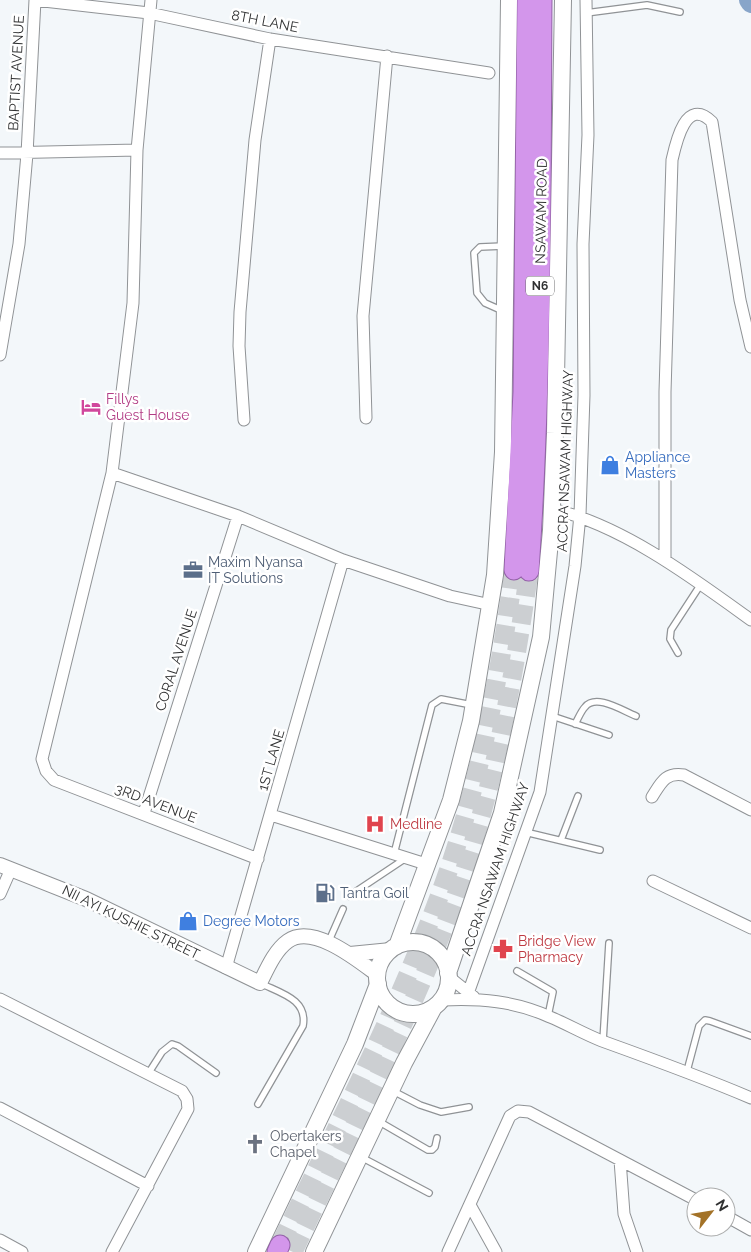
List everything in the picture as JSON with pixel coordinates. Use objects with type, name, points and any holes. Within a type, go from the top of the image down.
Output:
[{"type":"highway","name":"NSAWAM ROAD","points":[[527,0],[522,571],[536,436],[541,235],[542,0]]},
{"type":"main road","points":[[256,1252],[355,1044],[378,980],[380,966],[394,948],[429,865],[451,800],[474,706],[491,605],[498,546],[503,452],[504,246],[509,0]]},
{"type":"main road","points":[[318,1251],[359,1156],[391,1090],[438,1004],[446,993],[449,975],[502,813],[541,637],[552,508],[563,0]]},
{"type":"main road","points":[[394,948],[415,942],[429,946],[440,955],[449,975]]},
{"type":"main road","points":[[378,980],[385,1000],[394,1008],[405,1013],[417,1014],[438,1004]]},
{"type":"street","name":"8TH LANE","points":[[35,0],[149,13],[270,39],[489,73]]},
{"type":"street","name":"BAPTIST AVENUE","points":[[0,355],[19,244],[27,154],[35,0]]},
{"type":"street","points":[[151,0],[137,150],[133,303],[112,473],[238,516],[343,560],[450,596],[491,605]]},
{"type":"street","name":"ACCRA NSAWAM HIGHWAY","points":[[470,997],[540,792],[575,566],[580,515],[584,395],[583,244],[588,136],[586,0]]},
{"type":"street","points":[[244,420],[239,346],[240,312],[255,140],[270,39]]},
{"type":"street","points":[[366,418],[363,316],[387,56]]},
{"type":"street","points":[[665,560],[665,392],[672,160],[679,132],[687,119],[697,114],[705,115],[712,122],[740,300],[751,346]]},
{"type":"street","points":[[0,153],[27,154],[137,150]]},
{"type":"street","name":"3RD AVENUE","points":[[112,473],[42,759],[46,771],[54,780],[144,813],[258,859]]},
{"type":"street","points":[[552,508],[580,515],[665,560],[751,620]]},
{"type":"street","name":"CORAL AVENUE","points":[[144,813],[238,516]]},
{"type":"street","name":"1ST LANE","points":[[226,968],[343,560]]},
{"type":"street","points":[[652,797],[664,778],[673,773],[684,775],[751,810]]},
{"type":"street","points":[[271,815],[429,865]]},
{"type":"street","points":[[0,894],[6,867]]},
{"type":"street","name":"NII AYI KUSHIE STREET","points":[[6,867],[86,899],[260,983]]},
{"type":"street","points":[[653,881],[751,928]]},
{"type":"street","points":[[260,983],[278,950],[290,939],[305,936],[328,943],[350,954],[378,980]]},
{"type":"street","points":[[350,954],[394,948]]},
{"type":"street","points":[[449,975],[470,997]]},
{"type":"street","points":[[438,1004],[470,997],[504,1002],[548,1016],[602,1041],[687,1071],[751,1098]]},
{"type":"street","points":[[0,999],[182,1091],[188,1099],[188,1109],[112,1252]]},
{"type":"street","points":[[0,1108],[148,1186]]},
{"type":"street","points":[[448,1252],[510,1116],[518,1111],[529,1112],[686,1195]]},
{"type":"street","points":[[620,1160],[624,1214],[637,1252]]},
{"type":"street","points":[[470,1205],[496,1252]]},
{"type":"street","points":[[736,1222],[751,1230]]},
{"type":"street","points":[[0,1240],[22,1252]]},
{"type":"lane","points":[[586,13],[647,5],[680,12]]},
{"type":"lane","points":[[504,246],[480,247],[474,254],[477,293],[484,303],[504,311]]},
{"type":"lane","points":[[678,653],[670,639],[671,630],[701,584]]},
{"type":"lane","points":[[349,896],[400,856],[432,705],[441,699],[474,706]]},
{"type":"lane","points":[[575,724],[584,707],[598,701],[636,716]]},
{"type":"lane","points":[[551,716],[609,735]]},
{"type":"lane","points":[[560,840],[578,796]]},
{"type":"lane","points":[[526,832],[600,850]]},
{"type":"lane","points":[[328,943],[343,909]]},
{"type":"lane","points":[[602,1041],[609,943]]},
{"type":"lane","points":[[517,971],[554,992],[548,1016]]},
{"type":"lane","points":[[258,1104],[303,1026],[305,1017],[303,1008],[297,1001],[260,983]]},
{"type":"lane","points":[[687,1071],[699,1026],[702,1022],[710,1021],[751,1036]]},
{"type":"lane","points":[[148,1074],[162,1052],[172,1044],[178,1046],[216,1073]]},
{"type":"lane","points":[[391,1090],[420,1105],[441,1112],[469,1107]]},
{"type":"lane","points":[[377,1120],[428,1150],[432,1150],[435,1147],[437,1138]]},
{"type":"lane","points":[[359,1156],[429,1193]]},
{"type":"tunnel","points":[[280,1245],[384,1029],[422,941],[453,857],[486,736],[514,570]]},
{"type":"tunnel","points":[[293,1252],[403,1024],[443,931],[460,884],[483,807],[502,729],[529,571]]},
{"type":"place","name":"Fillys Guest House","points":[[91,407]]},
{"type":"place","name":"Appliance Masters","points":[[610,465]]},
{"type":"place","name":"Maxim Nyansa IT Solutions","points":[[193,570]]},
{"type":"place","name":"Medline","points":[[375,824]]},
{"type":"place","name":"Tantra Goil","points":[[325,893]]},
{"type":"place","name":"Degree Motors","points":[[188,921]]},
{"type":"place","name":"Bridge View Pharmacy","points":[[503,949]]},
{"type":"place","name":"Obertakers Chapel","points":[[255,1144]]}]
